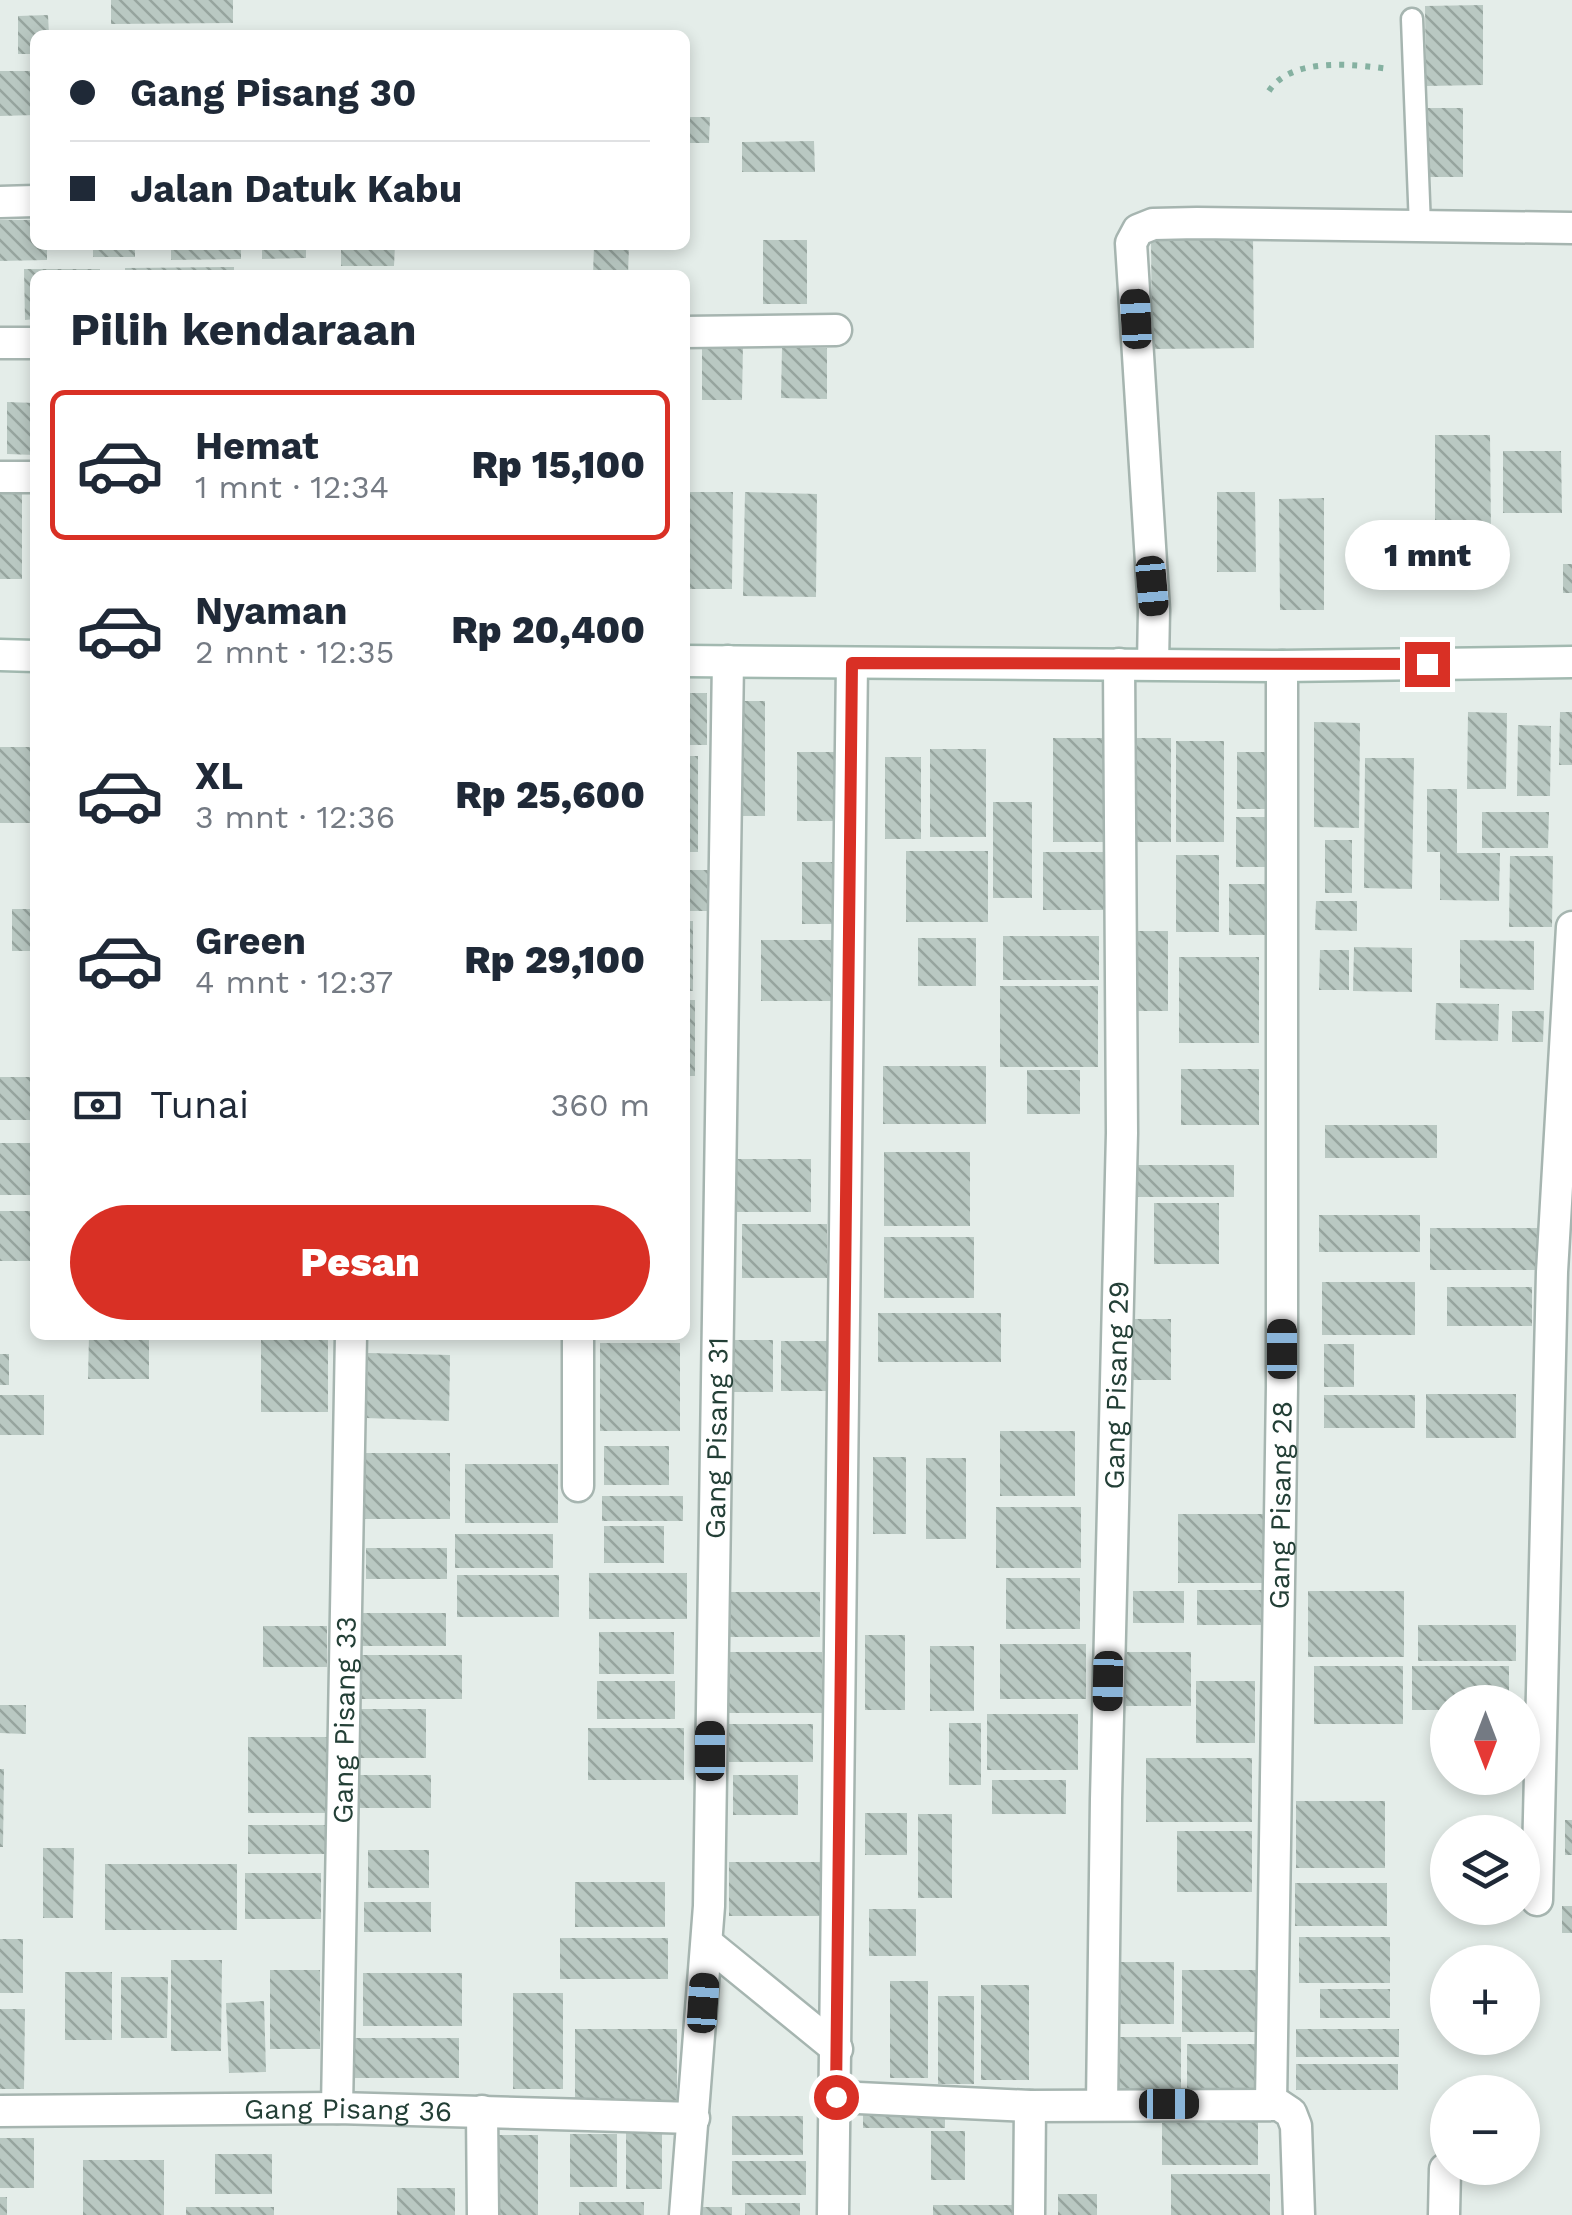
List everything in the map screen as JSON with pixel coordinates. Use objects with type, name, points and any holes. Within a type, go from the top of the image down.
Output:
[{"type":"street","points":[[0,202],[30,201]]},
{"type":"street","points":[[1152,664],[1154,610],[1131,243],[1134,236],[1145,226],[1183,224],[1572,228]]},
{"type":"street","points":[[690,332],[836,330]]},
{"type":"street","points":[[0,343],[30,343]]},
{"type":"street","points":[[0,477],[30,477]]},
{"type":"street","points":[[0,656],[30,656]]},
{"type":"street","points":[[690,661],[1282,666],[1572,662]]},
{"type":"street","name":"Gang Pisang 31","points":[[685,2215],[706,1943],[728,662]]},
{"type":"street","points":[[832,2215],[852,663]]},
{"type":"street","name":"Gang Pisang 29","points":[[1102,2105],[1122,1132],[1120,664]]},
{"type":"street","name":"Gang Pisang 28","points":[[1270,2104],[1282,1387],[1282,666]]},
{"type":"street","points":[[1539,1815],[1552,1272],[1572,926]]},
{"type":"street","name":"Gang Pisang 33","points":[[337,2108],[351,1340]]},
{"type":"street","points":[[578,1340],[578,1486]]},
{"type":"street","points":[[706,1943],[836,2049]]},
{"type":"street","points":[[836,2097],[1030,2106],[1270,2104],[1286,2108],[1296,2126],[1299,2215]]},
{"type":"street","points":[[1029,2215],[1030,2106]]},
{"type":"street","name":"Gang Pisang 36","points":[[0,2111],[337,2108],[694,2118]]},
{"type":"street","points":[[482,2111],[483,2215]]},
{"type":"street","points":[[1444,2215],[1445,2185]]},
{"type":"lane","points":[[1412,19],[1420,227]]},
{"type":"path","points":[[1269,92],[1274,83],[1298,70],[1355,64],[1413,72]]},
{"type":"building","points":[[111,0],[233,0],[233,23],[111,24]]},
{"type":"building","points":[[1483,5],[1483,85],[1426,86],[1425,6]]},
{"type":"building","points":[[48,15],[49,30],[30,30],[30,54],[18,54],[18,16]]},
{"type":"building","points":[[0,71],[30,71],[30,115],[0,116]]},
{"type":"building","points":[[1425,108],[1463,108],[1463,177],[1425,177]]},
{"type":"building","points":[[690,117],[710,117],[709,143],[690,143]]},
{"type":"building","points":[[814,141],[815,172],[742,172],[742,142]]},
{"type":"building","points":[[0,220],[30,220],[30,250],[47,250],[47,260],[0,261]]},
{"type":"building","points":[[1151,236],[1253,236],[1254,348],[1152,349]]},
{"type":"building","points":[[763,240],[807,240],[807,304],[763,304]]},
{"type":"building","points":[[93,250],[135,250],[135,257],[93,257]]},
{"type":"building","points":[[171,250],[241,250],[241,259],[171,260]]},
{"type":"building","points":[[262,250],[306,250],[306,258],[262,259]]},
{"type":"building","points":[[341,250],[395,250],[394,266],[341,266]]},
{"type":"building","points":[[594,250],[629,250],[628,270],[593,270]]},
{"type":"building","points":[[234,267],[234,270],[125,270]]},
{"type":"building","points":[[24,269],[100,269],[30,270],[30,320],[25,320]]},
{"type":"building","points":[[702,343],[743,344],[742,400],[702,400]]},
{"type":"building","points":[[782,348],[827,348],[827,399],[781,398]]},
{"type":"building","points":[[7,402],[30,403],[30,455],[7,454]]},
{"type":"building","points":[[1435,435],[1490,435],[1491,534],[1435,535]]},
{"type":"building","points":[[1503,451],[1561,451],[1562,513],[1503,513]]},
{"type":"building","points":[[0,488],[22,488],[22,579],[0,579]]},
{"type":"building","points":[[690,492],[733,492],[732,589],[690,589]]},
{"type":"building","points":[[745,492],[817,494],[816,597],[743,596]]},
{"type":"building","points":[[1217,492],[1255,492],[1256,572],[1217,572]]},
{"type":"building","points":[[1324,498],[1324,610],[1280,610],[1279,499]]},
{"type":"building","points":[[1563,564],[1572,564],[1572,593],[1563,593]]},
{"type":"building","points":[[690,693],[707,693],[707,745],[690,745]]},
{"type":"building","points":[[742,701],[765,701],[765,816],[742,816]]},
{"type":"building","points":[[1468,712],[1507,713],[1506,789],[1467,789]]},
{"type":"building","points":[[1560,712],[1572,712],[1572,765],[1559,765]]},
{"type":"building","points":[[1314,722],[1360,723],[1359,828],[1314,827]]},
{"type":"building","points":[[1518,725],[1551,726],[1550,796],[1517,796]]},
{"type":"building","points":[[1053,738],[1107,738],[1107,842],[1053,842]]},
{"type":"building","points":[[1123,738],[1171,738],[1171,842],[1123,842]]},
{"type":"building","points":[[1176,741],[1224,741],[1224,842],[1176,842]]},
{"type":"building","points":[[0,747],[30,747],[30,823],[0,823]]},
{"type":"building","points":[[930,749],[986,749],[986,837],[930,837]]},
{"type":"building","points":[[797,752],[840,752],[840,821],[797,821]]},
{"type":"building","points":[[1237,752],[1277,752],[1277,809],[1237,809]]},
{"type":"building","points":[[690,756],[698,756],[698,852],[690,852]]},
{"type":"building","points":[[885,757],[921,757],[921,839],[885,839]]},
{"type":"building","points":[[1365,758],[1414,758],[1412,889],[1364,888]]},
{"type":"building","points":[[1427,789],[1457,789],[1457,853],[1500,853],[1499,901],[1440,900],[1440,852],[1427,852]]},
{"type":"building","points":[[993,802],[1032,802],[1032,898],[993,898]]},
{"type":"building","points":[[1482,812],[1549,812],[1548,848],[1482,848]]},
{"type":"building","points":[[1236,817],[1274,817],[1274,867],[1236,867]]},
{"type":"building","points":[[1325,840],[1352,840],[1352,893],[1325,893]]},
{"type":"building","points":[[906,851],[988,851],[988,922],[906,922]]},
{"type":"building","points":[[1043,852],[1108,852],[1108,910],[1043,910]]},
{"type":"building","points":[[1176,855],[1219,855],[1219,932],[1176,932]]},
{"type":"building","points":[[1510,856],[1553,856],[1552,927],[1509,927]]},
{"type":"building","points":[[802,862],[842,862],[842,924],[802,924]]},
{"type":"building","points":[[690,870],[709,870],[709,911],[690,911]]},
{"type":"building","points":[[1229,884],[1274,884],[1274,935],[1229,935]]},
{"type":"building","points":[[1316,901],[1357,901],[1357,931],[1315,930]]},
{"type":"building","points":[[12,909],[30,909],[30,951],[12,951]]},
{"type":"building","points":[[690,921],[693,921],[690,991]]},
{"type":"building","points":[[1131,931],[1168,931],[1168,1011],[1131,1011]]},
{"type":"building","points":[[1003,936],[1099,936],[1099,980],[1003,980]]},
{"type":"building","points":[[918,938],[976,938],[976,986],[918,986]]},
{"type":"building","points":[[761,940],[837,940],[837,1001],[761,1001]]},
{"type":"building","points":[[1460,940],[1534,941],[1534,990],[1460,988]]},
{"type":"building","points":[[1354,947],[1412,948],[1412,992],[1353,991]]},
{"type":"building","points":[[1320,950],[1349,950],[1349,990],[1319,990]]},
{"type":"building","points":[[1179,957],[1259,957],[1259,1043],[1179,1043]]},
{"type":"building","points":[[1000,986],[1098,986],[1098,1067],[1000,1067]]},
{"type":"building","points":[[690,1000],[695,1000],[695,1076],[690,1076]]},
{"type":"building","points":[[1436,1003],[1499,1004],[1498,1041],[1435,1040]]},
{"type":"building","points":[[1512,1011],[1544,1011],[1543,1042],[1512,1042]]},
{"type":"building","points":[[883,1066],[986,1066],[986,1124],[883,1124]]},
{"type":"building","points":[[1181,1069],[1259,1069],[1259,1125],[1181,1125]]},
{"type":"building","points":[[1027,1070],[1080,1070],[1080,1114],[1027,1114]]},
{"type":"building","points":[[0,1077],[30,1077],[30,1120],[0,1120]]},
{"type":"building","points":[[1325,1125],[1437,1125],[1437,1158],[1325,1158]]},
{"type":"building","points":[[0,1143],[30,1143],[30,1195],[0,1195]]},
{"type":"building","points":[[884,1152],[970,1152],[970,1226],[884,1226]]},
{"type":"building","points":[[737,1159],[811,1159],[811,1212],[737,1212]]},
{"type":"building","points":[[1138,1165],[1234,1165],[1234,1197],[1138,1197]]},
{"type":"building","points":[[1154,1203],[1219,1203],[1219,1264],[1154,1264]]},
{"type":"building","points":[[0,1211],[30,1211],[30,1261],[0,1261]]},
{"type":"building","points":[[1319,1215],[1420,1215],[1420,1252],[1319,1252]]},
{"type":"building","points":[[742,1224],[827,1224],[827,1278],[742,1278]]},
{"type":"building","points":[[1430,1228],[1550,1228],[1550,1270],[1430,1270]]},
{"type":"building","points":[[884,1237],[974,1237],[974,1298],[884,1298]]},
{"type":"building","points":[[1322,1282],[1415,1282],[1415,1335],[1322,1335]]},
{"type":"building","points":[[1447,1287],[1532,1287],[1532,1326],[1447,1326]]},
{"type":"building","points":[[878,1313],[1001,1313],[1001,1362],[878,1362]]},
{"type":"building","points":[[1128,1319],[1171,1319],[1171,1380],[1128,1380]]},
{"type":"building","points":[[89,1340],[149,1340],[149,1379],[88,1379]]},
{"type":"building","points":[[261,1340],[328,1340],[328,1412],[261,1412]]},
{"type":"building","points":[[728,1340],[773,1340],[773,1392],[728,1392]]},
{"type":"building","points":[[781,1341],[828,1341],[828,1391],[781,1391]]},
{"type":"building","points":[[600,1343],[680,1343],[680,1431],[600,1431]]},
{"type":"building","points":[[1324,1344],[1354,1344],[1354,1387],[1324,1387]]},
{"type":"building","points":[[368,1353],[450,1355],[449,1421],[366,1418]]},
{"type":"building","points":[[0,1354],[9,1354],[9,1385],[0,1385]]},
{"type":"building","points":[[1426,1394],[1516,1394],[1516,1438],[1426,1438]]},
{"type":"building","points":[[0,1395],[44,1395],[44,1435],[0,1435]]},
{"type":"building","points":[[1324,1395],[1415,1395],[1415,1428],[1324,1428]]},
{"type":"building","points":[[1000,1431],[1075,1431],[1075,1496],[1000,1496]]},
{"type":"building","points":[[604,1446],[669,1446],[669,1485],[604,1485]]},
{"type":"building","points":[[365,1453],[450,1453],[450,1519],[365,1519]]},
{"type":"building","points":[[873,1457],[906,1457],[906,1534],[873,1534]]},
{"type":"building","points":[[926,1458],[966,1458],[966,1539],[926,1539]]},
{"type":"building","points":[[465,1464],[558,1464],[558,1523],[465,1523]]},
{"type":"building","points":[[602,1496],[683,1496],[683,1521],[602,1521]]},
{"type":"building","points":[[996,1507],[1081,1507],[1081,1568],[996,1568]]},
{"type":"building","points":[[1178,1514],[1265,1514],[1265,1583],[1178,1583]]},
{"type":"building","points":[[604,1526],[664,1526],[664,1563],[604,1563]]},
{"type":"building","points":[[455,1534],[553,1534],[553,1568],[455,1568]]},
{"type":"building","points":[[366,1548],[447,1548],[447,1579],[366,1579]]},
{"type":"building","points":[[589,1573],[687,1573],[687,1619],[589,1619]]},
{"type":"building","points":[[457,1575],[559,1575],[559,1617],[457,1617]]},
{"type":"building","points":[[1006,1578],[1080,1578],[1080,1629],[1006,1629]]},
{"type":"building","points":[[1197,1590],[1262,1590],[1262,1625],[1197,1625]]},
{"type":"building","points":[[1133,1591],[1184,1591],[1184,1623],[1133,1623]]},
{"type":"building","points":[[1308,1591],[1404,1591],[1404,1657],[1308,1657]]},
{"type":"building","points":[[720,1592],[820,1592],[820,1637],[720,1637]]},
{"type":"building","points":[[359,1613],[446,1613],[446,1646],[359,1646]]},
{"type":"building","points":[[1418,1625],[1516,1625],[1516,1661],[1418,1661]]},
{"type":"building","points":[[263,1626],[327,1626],[327,1667],[263,1667]]},
{"type":"building","points":[[599,1632],[674,1632],[674,1674],[599,1674]]},
{"type":"building","points":[[865,1635],[905,1635],[905,1710],[865,1710]]},
{"type":"building","points":[[1000,1644],[1086,1644],[1086,1699],[1000,1699]]},
{"type":"building","points":[[930,1646],[974,1646],[974,1711],[930,1711]]},
{"type":"building","points":[[729,1652],[822,1652],[822,1713],[729,1713]]},
{"type":"building","points":[[1126,1652],[1191,1652],[1191,1706],[1126,1706]]},
{"type":"building","points":[[362,1655],[462,1655],[462,1699],[362,1699]]},
{"type":"building","points":[[1314,1666],[1403,1666],[1403,1724],[1314,1724]]},
{"type":"building","points":[[1412,1666],[1509,1666],[1509,1685],[1430,1685],[1430,1710],[1412,1710]]},
{"type":"building","points":[[597,1681],[675,1681],[675,1719],[597,1719]]},
{"type":"building","points":[[1196,1681],[1255,1681],[1255,1743],[1196,1743]]},
{"type":"building","points":[[0,1705],[26,1705],[26,1734],[0,1733]]},
{"type":"building","points":[[354,1709],[426,1709],[426,1758],[354,1758]]},
{"type":"building","points":[[987,1714],[1078,1714],[1078,1770],[987,1770]]},
{"type":"building","points":[[949,1723],[981,1723],[981,1785],[949,1785]]},
{"type":"building","points":[[729,1724],[813,1724],[813,1762],[729,1762]]},
{"type":"building","points":[[588,1728],[684,1728],[684,1780],[588,1780]]},
{"type":"building","points":[[248,1737],[327,1737],[327,1813],[248,1813]]},
{"type":"building","points":[[1146,1758],[1252,1758],[1252,1822],[1146,1822]]},
{"type":"building","points":[[0,1769],[4,1769],[3,1847],[0,1847]]},
{"type":"building","points":[[355,1775],[431,1775],[431,1808],[355,1808]]},
{"type":"building","points":[[733,1775],[798,1775],[798,1815],[733,1815]]},
{"type":"building","points":[[992,1780],[1066,1780],[1066,1814],[992,1814]]},
{"type":"building","points":[[1296,1801],[1385,1801],[1385,1868],[1296,1868]]},
{"type":"building","points":[[865,1813],[907,1813],[907,1855],[865,1855]]},
{"type":"building","points":[[918,1814],[952,1814],[952,1898],[918,1898]]},
{"type":"building","points":[[1565,1820],[1572,1820],[1572,1855],[1565,1855]]},
{"type":"building","points":[[248,1825],[328,1825],[328,1854],[248,1854]]},
{"type":"building","points":[[1177,1831],[1252,1831],[1252,1892],[1177,1892]]},
{"type":"building","points":[[43,1848],[74,1848],[73,1918],[43,1918]]},
{"type":"building","points":[[368,1850],[429,1850],[429,1888],[368,1888]]},
{"type":"building","points":[[729,1862],[820,1862],[820,1916],[729,1916]]},
{"type":"building","points":[[105,1864],[237,1864],[237,1930],[105,1930]]},
{"type":"building","points":[[245,1873],[321,1873],[321,1919],[245,1919]]},
{"type":"building","points":[[575,1882],[665,1882],[665,1927],[575,1927]]},
{"type":"building","points":[[1295,1883],[1387,1883],[1387,1926],[1295,1926]]},
{"type":"building","points":[[364,1902],[431,1902],[431,1932],[364,1932]]},
{"type":"building","points":[[1562,1906],[1572,1906],[1572,1933],[1562,1933]]},
{"type":"building","points":[[869,1909],[916,1909],[916,1956],[869,1956]]},
{"type":"building","points":[[1299,1937],[1390,1937],[1390,1983],[1299,1983]]},
{"type":"building","points":[[560,1938],[668,1938],[668,1979],[560,1979]]},
{"type":"building","points":[[0,1939],[23,1939],[23,1993],[0,1993]]},
{"type":"building","points":[[171,1960],[222,1960],[221,2051],[171,2051]]},
{"type":"building","points":[[1109,1962],[1174,1962],[1174,2024],[1109,2024]]},
{"type":"building","points":[[270,1970],[320,1970],[320,2049],[270,2049]]},
{"type":"building","points":[[1182,1970],[1262,1970],[1262,2032],[1182,2032]]},
{"type":"building","points":[[65,1972],[112,1972],[112,2040],[65,2040]]},
{"type":"building","points":[[363,1973],[462,1973],[462,2026],[363,2026]]},
{"type":"building","points":[[121,1977],[168,1977],[167,2038],[121,2038]]},
{"type":"building","points":[[890,1981],[928,1981],[928,2078],[890,2078]]},
{"type":"building","points":[[981,1985],[1029,1985],[1029,2080],[981,2080]]},
{"type":"building","points":[[1320,1989],[1390,1989],[1390,2018],[1320,2018]]},
{"type":"building","points":[[513,1993],[563,1993],[563,2089],[513,2089]]},
{"type":"building","points":[[938,1996],[974,1996],[974,2084],[938,2084]]},
{"type":"building","points":[[264,2001],[266,2072],[229,2073],[226,2003]]},
{"type":"building","points":[[0,2009],[25,2009],[24,2089],[0,2089]]},
{"type":"building","points":[[575,2029],[677,2029],[677,2103],[575,2103]]},
{"type":"building","points":[[1296,2029],[1399,2029],[1399,2057],[1296,2057]]},
{"type":"building","points":[[1111,2037],[1181,2037],[1181,2090],[1111,2090]]},
{"type":"building","points":[[351,2038],[459,2038],[459,2078],[351,2078]]},
{"type":"building","points":[[1187,2044],[1263,2044],[1263,2092],[1187,2092]]},
{"type":"building","points":[[1296,2064],[1398,2064],[1398,2090],[1296,2090]]},
{"type":"building","points":[[863,2103],[945,2103],[945,2128],[863,2128]]},
{"type":"building","points":[[1162,2111],[1258,2111],[1258,2165],[1162,2165]]},
{"type":"building","points":[[732,2116],[803,2116],[803,2155],[732,2155]]},
{"type":"building","points":[[626,2131],[662,2131],[662,2189],[626,2189]]},
{"type":"building","points":[[931,2131],[965,2131],[965,2180],[931,2180]]},
{"type":"building","points":[[570,2134],[617,2134],[617,2187],[570,2187]]},
{"type":"building","points":[[489,2135],[538,2135],[538,2215],[489,2215]]},
{"type":"building","points":[[0,2138],[34,2138],[34,2188],[0,2188]]},
{"type":"building","points":[[215,2154],[272,2154],[272,2194],[215,2194]]},
{"type":"building","points":[[83,2160],[164,2160],[164,2215],[83,2215]]},
{"type":"building","points":[[732,2161],[806,2161],[806,2195],[732,2195]]},
{"type":"building","points":[[1171,2174],[1270,2174],[1270,2215],[1171,2215]]},
{"type":"building","points":[[397,2188],[455,2188],[455,2215],[397,2215]]},
{"type":"building","points":[[1058,2194],[1097,2194],[1097,2215],[1058,2215]]},
{"type":"building","points":[[0,2197],[7,2197],[7,2215],[0,2215]]},
{"type":"building","points":[[579,2202],[644,2202],[644,2215],[579,2215]]},
{"type":"building","points":[[745,2203],[800,2203],[800,2215],[745,2215]]},
{"type":"building","points":[[933,2205],[1014,2205],[1014,2215],[933,2215]]},
{"type":"building","points":[[186,2207],[274,2207],[274,2215],[186,2215]]},
{"type":"building","points":[[693,2207],[732,2207],[732,2215],[693,2215]]},
{"type":"route","points":[[836,2097],[852,663],[1427,664]]}]
